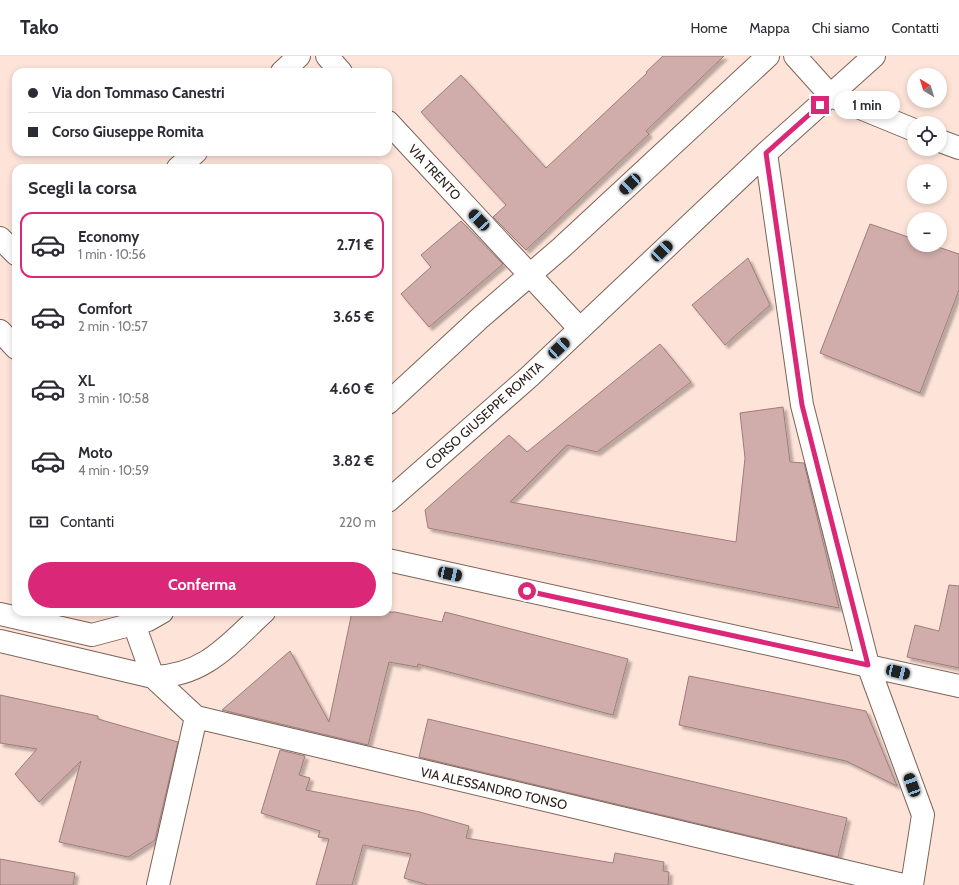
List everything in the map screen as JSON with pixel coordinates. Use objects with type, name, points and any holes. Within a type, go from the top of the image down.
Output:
[{"type":"street","points":[[286,68],[299,56]]},
{"type":"street","points":[[327,56],[338,68]]},
{"type":"street","points":[[392,399],[480,318],[530,275],[768,56]]},
{"type":"street","points":[[795,56],[831,96],[907,127]]},
{"type":"street","name":"CORSO GIUSEPPE ROMITA","points":[[392,497],[580,329],[766,153],[874,56]]},
{"type":"street","name":"VIA TRENTO","points":[[392,126],[530,275]]},
{"type":"street","points":[[947,144],[959,148]]},
{"type":"street","points":[[766,153],[802,405],[868,665],[923,815],[912,885]]},
{"type":"street","points":[[182,164],[192,156]]},
{"type":"street","points":[[0,238],[12,250]]},
{"type":"street","points":[[530,275],[580,329]]},
{"type":"street","points":[[0,331],[12,344]]},
{"type":"street","points":[[392,561],[959,686]]},
{"type":"street","points":[[0,614],[92,635],[148,620],[155,616]]},
{"type":"street","points":[[0,641],[153,676],[178,675],[200,666],[224,650],[257,616]]},
{"type":"street","points":[[134,624],[153,676],[196,717],[158,885]]},
{"type":"street","name":"VIA ALESSANDRO TONSO","points":[[196,717],[903,885]]},
{"type":"building","points":[[663,56],[724,56],[646,131],[649,134],[526,250],[493,217],[506,205],[421,112],[461,75],[546,168],[647,73],[646,72]]},
{"type":"building","points":[[461,221],[503,264],[429,327],[401,294],[431,267],[421,255]]},
{"type":"building","points":[[870,224],[907,237],[907,252],[947,252],[947,250],[959,254],[959,290],[920,393],[820,353]]},
{"type":"building","points":[[748,258],[770,305],[725,345],[692,305]]},
{"type":"building","points":[[660,344],[691,382],[597,452],[567,445],[510,502],[736,542],[745,458],[740,413],[783,407],[790,462],[804,463],[839,608],[428,528],[425,510],[509,435],[527,452]]},
{"type":"building","points":[[949,585],[959,586],[959,668],[907,657],[915,625],[939,631]]},
{"type":"building","points":[[392,612],[395,612],[442,622],[445,612],[628,659],[613,715],[418,664],[417,667],[389,662],[368,745],[222,710],[290,651],[329,722],[351,616],[392,616]]},
{"type":"building","points":[[689,676],[866,711],[897,786],[846,761],[679,725]]},
{"type":"building","points":[[0,695],[98,716],[98,719],[178,742],[155,840],[128,857],[59,842],[81,761],[39,802],[15,774],[37,749],[0,743]]},
{"type":"building","points":[[428,719],[847,818],[838,857],[419,757]]},
{"type":"building","points":[[280,750],[305,756],[299,775],[310,778],[306,790],[420,812],[469,826],[466,838],[613,863],[615,853],[664,862],[663,871],[669,872],[668,885],[428,885],[404,878],[411,854],[363,845],[352,885],[316,885],[329,839],[318,837],[320,831],[261,813]]},
{"type":"building","points":[[0,859],[75,873],[73,885],[0,885]]},
{"type":"route","points":[[527,591],[868,665],[802,405],[766,153],[820,105]]}]
